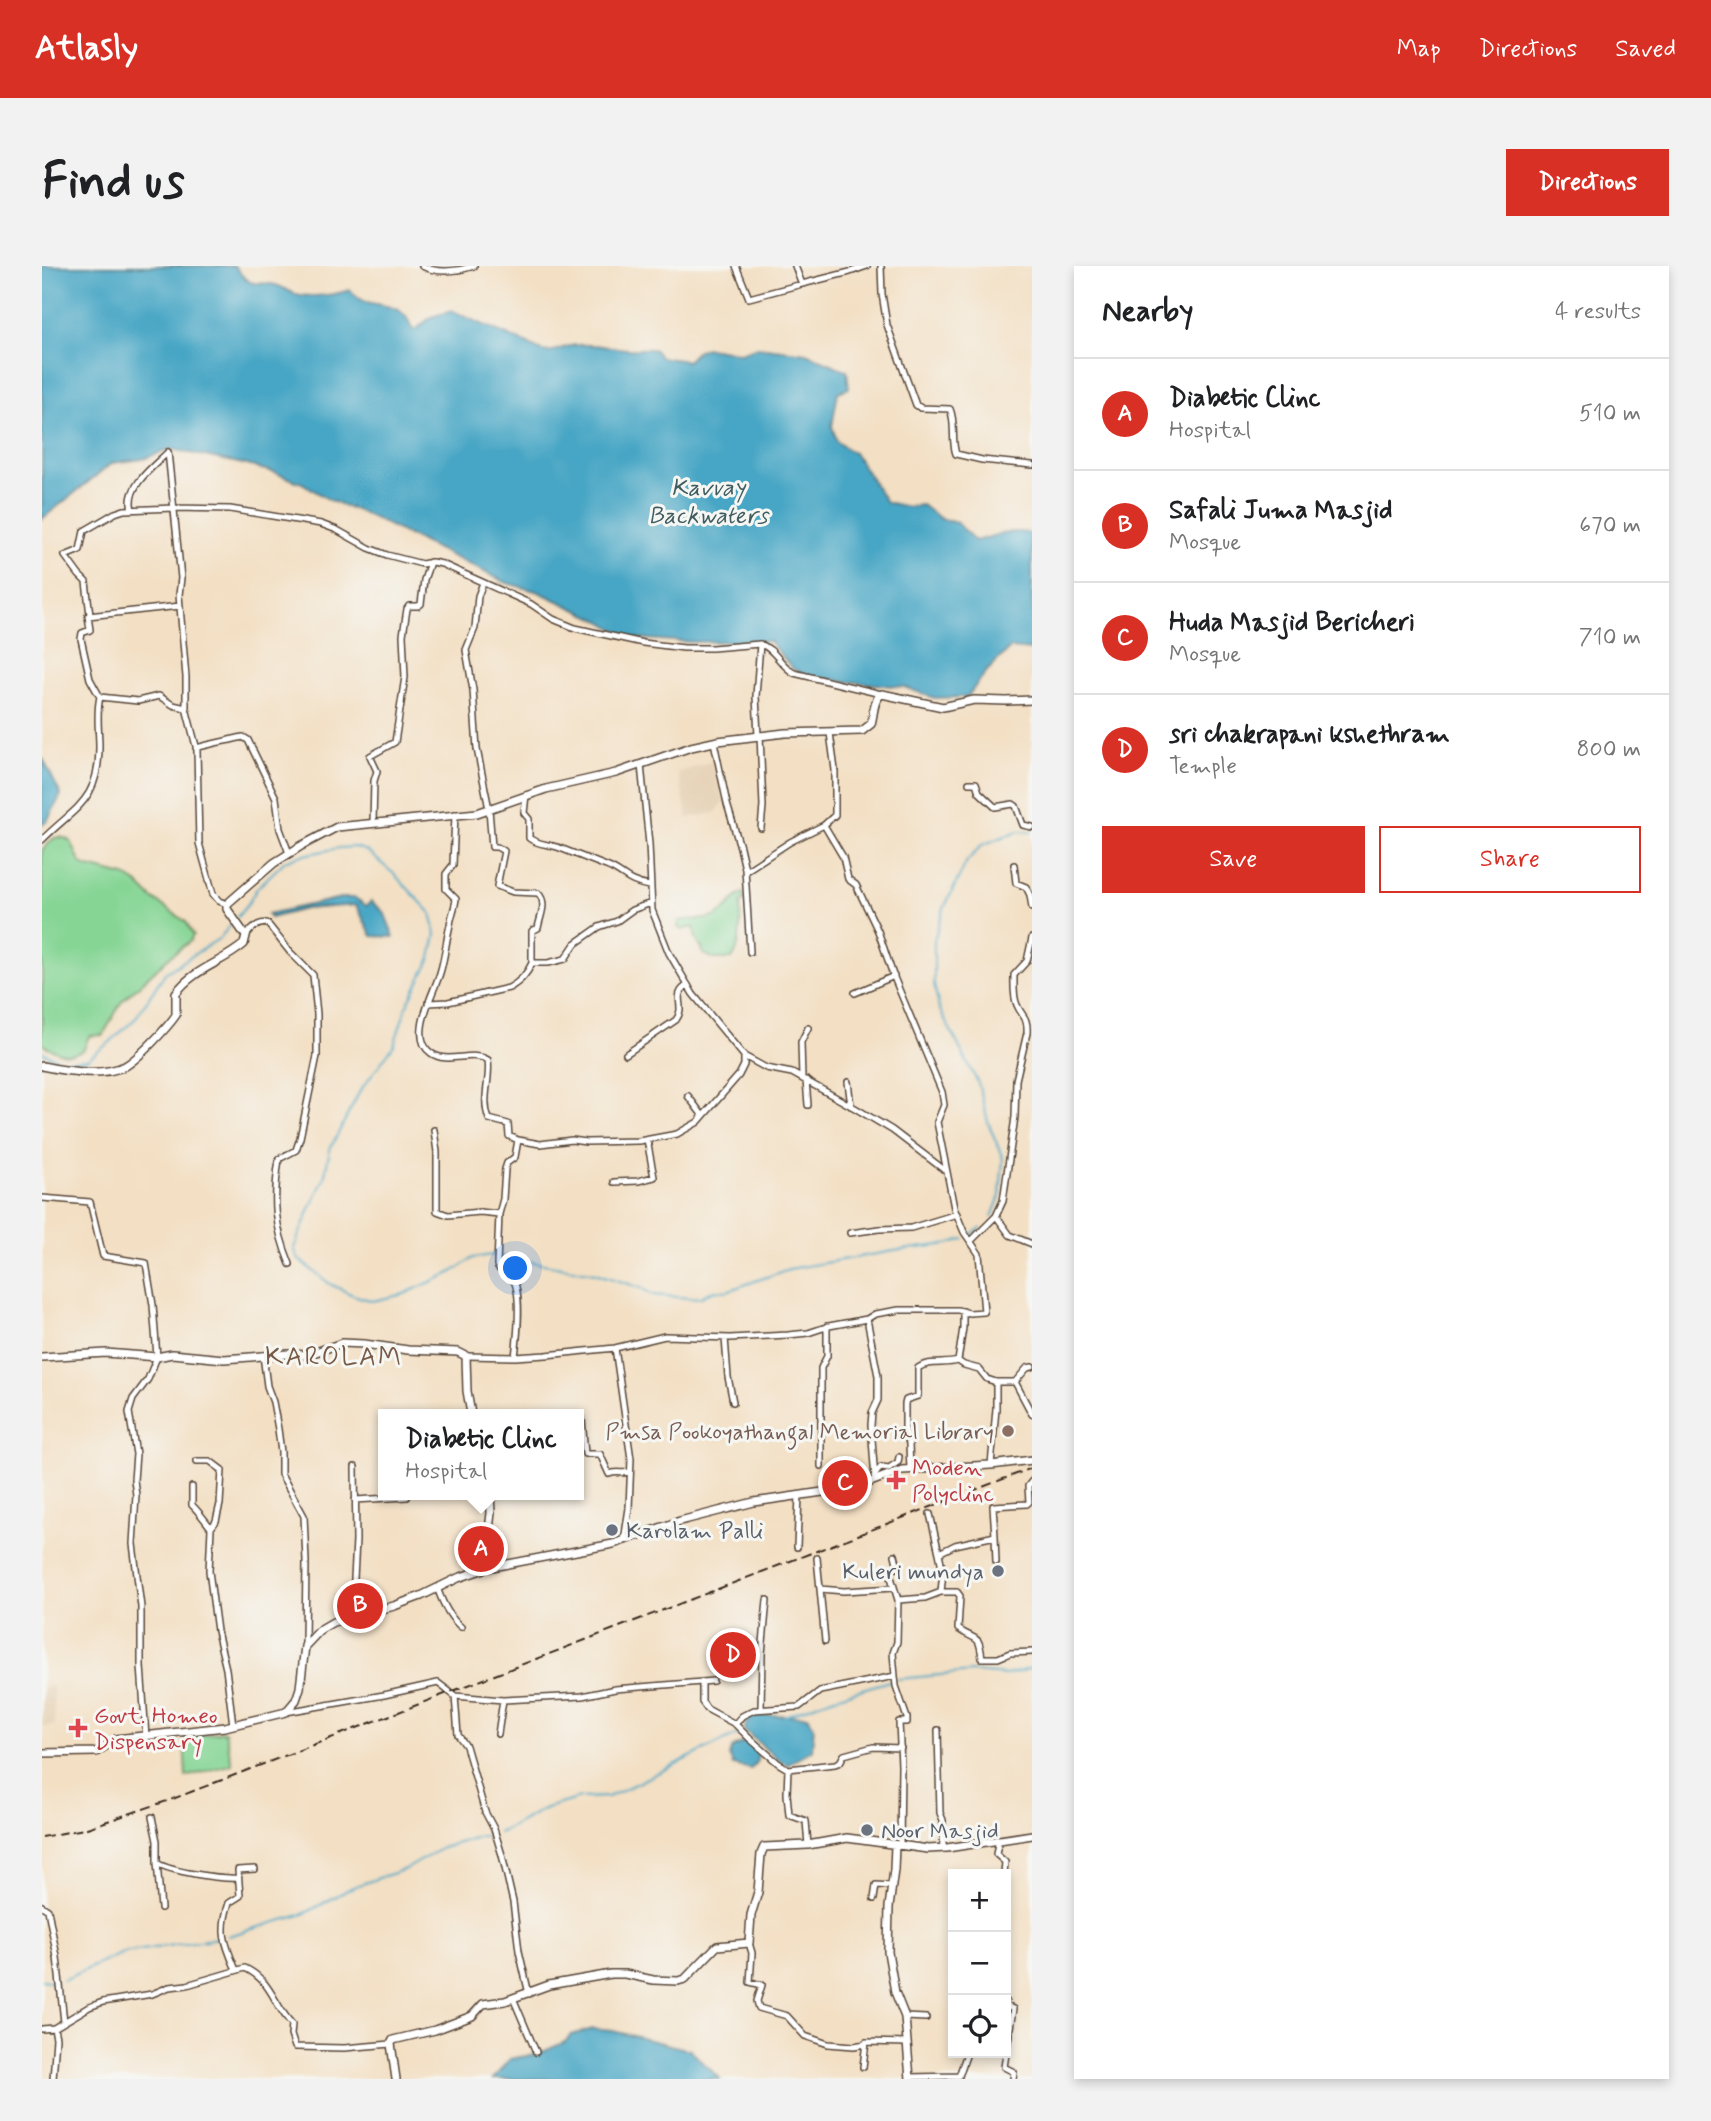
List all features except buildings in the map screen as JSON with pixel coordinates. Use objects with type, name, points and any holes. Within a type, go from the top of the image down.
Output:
[{"type":"main road","points":[[42,1066],[67,1072],[96,1072],[126,1066],[176,1015],[178,990],[203,969],[241,946],[246,939],[226,909],[226,904],[274,863],[337,827],[477,813],[526,795],[641,765],[691,747],[714,742],[759,735],[862,731],[872,722],[878,696],[881,694],[943,707],[974,699],[1032,700]]},
{"type":"main road","points":[[42,1348],[42,1357],[106,1353],[156,1357],[172,1354],[224,1359],[263,1355],[307,1355],[342,1343],[458,1352],[466,1356],[470,1409]]},
{"type":"main road","points":[[42,1753],[96,1752],[117,1739],[233,1725],[286,1712],[296,1700],[300,1688],[305,1646],[321,1629],[333,1622],[394,1606],[486,1568],[624,1541],[680,1521],[742,1505],[843,1489],[902,1470],[1032,1460]]},
{"type":"main road","points":[[486,1568],[490,1500]]},
{"type":"main road","points":[[396,2079],[391,2043],[393,2040],[435,2030],[472,2016],[483,2004],[529,1994],[549,1985],[611,1974],[678,1981],[691,1975],[717,1947],[749,1943],[762,1849],[773,1845],[808,1845],[847,1838],[943,1849],[1032,1835]]},
{"type":"main road","points":[[897,1845],[889,1908],[888,1952],[895,1992],[905,2017],[910,2078]]},
{"type":"street","points":[[422,266],[452,271],[474,266]]},
{"type":"street","points":[[736,266],[749,298],[867,266]]},
{"type":"street","points":[[795,266],[802,284]]},
{"type":"street","points":[[881,266],[887,325],[916,405],[920,408],[950,409],[953,415],[953,443],[956,454],[1032,466]]},
{"type":"street","points":[[132,509],[130,501],[134,491],[148,471],[168,452],[181,578],[178,595],[186,677],[186,708],[196,748],[199,843],[213,894],[226,904]]},
{"type":"street","points":[[42,840],[79,808],[91,791],[99,754],[100,697],[86,667],[81,639],[82,633],[90,630],[86,582],[65,556],[80,550],[83,534],[92,525],[120,511],[230,509],[321,524],[387,555],[422,564],[442,564],[531,604],[553,619],[575,628],[617,639],[695,648],[760,645],[768,648],[789,671],[881,694]]},
{"type":"street","points":[[373,823],[374,781],[377,771],[370,756],[395,742],[405,677],[403,635],[407,609],[409,606],[421,604],[424,579],[430,562]]},
{"type":"street","points":[[428,1003],[448,1002],[509,988],[518,983],[532,962],[532,931],[538,928],[543,907],[543,900],[538,893],[513,892],[497,886],[504,851],[492,847],[466,650],[475,628],[478,596],[483,583]]},
{"type":"street","points":[[90,615],[180,606]]},
{"type":"street","points":[[760,645],[757,696],[763,806],[761,828]]},
{"type":"street","points":[[100,697],[138,701],[159,696],[173,705],[186,708]]},
{"type":"street","points":[[745,869],[824,825],[835,815],[835,771],[830,733]]},
{"type":"street","points":[[196,748],[221,740],[243,737],[248,740],[276,798],[280,829],[289,853]]},
{"type":"street","points":[[714,742],[745,869],[750,952]]},
{"type":"street","points":[[641,765],[652,910],[669,953],[688,985],[744,1056],[766,1068],[792,1073],[892,1129],[947,1172]]},
{"type":"street","points":[[969,783],[976,783],[979,792],[995,807],[1013,804],[1016,806],[1023,825],[1032,827]]},
{"type":"street","points":[[526,795],[524,813],[529,819],[529,838],[533,841],[610,867],[626,879],[650,886]]},
{"type":"street","points":[[455,814],[453,865],[446,874],[446,889],[456,899],[456,904],[439,977],[423,1024],[424,1046],[435,1056],[484,1057],[488,1060],[485,1097],[487,1115],[489,1119],[508,1124],[509,1136],[540,1144],[572,1140],[647,1140],[677,1134],[698,1122],[742,1070],[744,1056]]},
{"type":"street","points":[[466,1356],[515,1357],[615,1348],[665,1336],[725,1338],[808,1333],[827,1326],[867,1320],[875,1314],[899,1310],[984,1312],[979,1254],[964,1232],[957,1214],[937,1122],[944,1105],[942,1092],[874,923],[856,884],[848,879],[843,857],[824,825]]},
{"type":"street","points":[[1014,866],[1016,883],[1026,887],[1032,908]]},
{"type":"street","points":[[532,962],[565,960],[575,944],[599,927],[651,903]]},
{"type":"street","points":[[246,936],[250,929],[260,923],[267,923],[304,968],[313,975],[317,1056],[296,1150],[279,1158],[276,1175],[277,1230],[290,1264]]},
{"type":"street","points":[[971,1241],[996,1216],[1003,1202],[1015,1117],[1016,1080],[1027,1033],[1024,1015],[1016,1002],[1014,975],[1027,961],[1032,938]]},
{"type":"street","points":[[855,993],[894,976]]},
{"type":"street","points":[[626,1054],[677,1020],[681,1012],[678,994],[688,985]]},
{"type":"street","points":[[807,1028],[801,1042],[808,1105]]},
{"type":"street","points":[[848,1082],[851,1106]]},
{"type":"street","points":[[688,1096],[703,1116]]},
{"type":"street","points":[[434,1130],[437,1152],[437,1212],[448,1215],[480,1212],[499,1214]]},
{"type":"street","points":[[515,1357],[518,1300],[512,1278],[498,1268],[499,1214],[507,1163],[515,1157],[518,1140]]},
{"type":"street","points":[[614,1182],[654,1177],[647,1140]]},
{"type":"street","points":[[42,1198],[90,1202],[103,1256],[146,1263],[153,1305],[156,1357],[152,1373],[131,1404],[129,1412],[136,1454],[134,1544],[141,1607],[141,1666],[146,1737]]},
{"type":"street","points":[[850,1233],[911,1228],[957,1214]]},
{"type":"street","points":[[996,1216],[1010,1235],[1032,1244]]},
{"type":"street","points":[[958,1361],[963,1311]]},
{"type":"street","points":[[867,1320],[878,1376],[878,1400],[872,1413],[872,1480]]},
{"type":"street","points":[[821,1466],[821,1368],[827,1356],[827,1326]]},
{"type":"street","points":[[725,1338],[733,1402]]},
{"type":"street","points":[[615,1348],[631,1459],[629,1508],[624,1541]]},
{"type":"street","points":[[263,1355],[267,1386],[278,1429],[281,1474],[304,1516],[305,1646]]},
{"type":"street","points":[[910,1470],[905,1404],[906,1399],[918,1396],[918,1368],[921,1365],[958,1361],[979,1369],[987,1379],[996,1382],[1014,1382],[1027,1368],[1032,1367]]},
{"type":"street","points":[[991,1465],[996,1382]]},
{"type":"street","points":[[1014,1382],[1032,1414]]},
{"type":"street","points":[[584,1442],[585,1454],[600,1454],[609,1474],[630,1472]]},
{"type":"street","points":[[872,1480],[881,1467],[889,1468],[898,1462],[898,1457]]},
{"type":"street","points":[[197,1461],[211,1461],[222,1470],[220,1504],[216,1521],[211,1528],[210,1583],[233,1725]]},
{"type":"street","points":[[355,1466],[356,1540],[353,1598],[357,1616]]},
{"type":"street","points":[[996,1562],[993,1506],[1027,1504],[1028,1486],[1032,1481]]},
{"type":"street","points":[[192,1487],[192,1505],[211,1528]]},
{"type":"street","points":[[797,1547],[799,1495]]},
{"type":"street","points":[[355,1500],[378,1499]]},
{"type":"street","points":[[930,1514],[943,1572],[942,1592]]},
{"type":"street","points":[[939,1553],[955,1545],[995,1536]]},
{"type":"street","points":[[895,1555],[898,1567],[890,1574],[898,1600],[897,1642],[893,1653],[896,1678],[908,1720],[899,1722],[901,1748],[897,1845]]},
{"type":"street","points":[[817,1558],[825,1641]]},
{"type":"street","points":[[440,1587],[438,1590],[443,1601],[454,1621],[461,1627]]},
{"type":"street","points":[[820,1589],[844,1591],[894,1588]]},
{"type":"street","points":[[898,1600],[957,1592],[960,1596],[958,1629],[978,1640],[982,1658],[1032,1652]]},
{"type":"street","points":[[761,1709],[767,1600]]},
{"type":"street","points":[[735,1724],[742,1716],[761,1709],[799,1707],[820,1691],[896,1678]]},
{"type":"street","points":[[286,1712],[438,1683],[455,1696],[503,1700],[582,1696],[615,1689],[713,1681]]},
{"type":"street","points":[[702,1682],[702,1702],[707,1709],[735,1724],[788,1769],[835,1764],[840,1762],[844,1755],[873,1747],[901,1748]]},
{"type":"street","points":[[455,1696],[458,1735],[466,1746],[485,1812],[494,1829],[502,1855],[529,1994]]},
{"type":"street","points":[[498,1734],[503,1700]]},
{"type":"street","points":[[938,1730],[943,1849]]},
{"type":"street","points":[[788,1769],[789,1815],[806,1821],[808,1845]]},
{"type":"street","points":[[152,1817],[158,1841],[161,1908]]},
{"type":"street","points":[[999,1839],[996,1854],[1005,1862],[1004,1869]]},
{"type":"street","points":[[157,1863],[186,1872],[238,1878]]},
{"type":"street","points":[[236,1970],[224,1942],[225,1921],[229,1903],[240,1896],[238,1870],[255,1870]]},
{"type":"street","points":[[874,1899],[875,1885],[892,1886]]},
{"type":"street","points":[[42,1905],[48,1910],[57,1957],[64,2022]]},
{"type":"street","points":[[749,1943],[752,1953],[750,1982],[762,1984],[757,2001],[759,2008],[787,2016],[805,2036],[828,2045],[907,2043]]},
{"type":"street","points":[[42,2029],[54,2028],[89,2007],[103,2002],[152,1994],[169,1987],[187,1985],[245,1968],[258,1974],[266,1983],[285,2017],[292,2024],[291,2035],[295,2047],[344,2048],[391,2043]]},
{"type":"street","points":[[513,1998],[536,2052]]},
{"type":"street","points":[[905,2017],[926,2018]]},
{"type":"street","points":[[53,2079],[56,2038],[54,2028]]},
{"type":"street","points":[[863,2067],[865,2045]]},
{"type":"street","points":[[910,2078],[959,2078],[965,2058]]},
{"type":"street","points":[[1005,2058],[1004,2067],[1014,2072],[1013,2079]]},
{"type":"shaded area","points":[[716,760],[724,801],[715,813],[688,818],[678,773]]},
{"type":"shaded area","points":[[53,1686],[55,1725],[42,1727],[42,1687]]},
{"type":"green space","points":[[60,837],[72,843],[80,862],[85,866],[125,876],[137,883],[152,898],[186,922],[193,935],[190,941],[122,1001],[103,1035],[89,1036],[84,1049],[73,1054],[57,1052],[42,1044],[42,850],[54,838]]},
{"type":"green space","points":[[743,893],[745,901],[741,902],[739,939],[732,959],[715,959],[703,954],[696,940],[694,927],[681,930],[678,927],[679,921],[718,915]]},
{"type":"green space","points":[[225,1731],[232,1764],[186,1777],[184,1738]]},
{"type":"water","name":"Kavvay Backwaters","points":[[42,266],[235,266],[250,282],[276,285],[296,294],[323,295],[350,290],[364,301],[399,311],[409,321],[412,329],[417,329],[431,317],[452,311],[549,352],[577,345],[652,349],[660,357],[687,361],[698,350],[708,348],[740,353],[758,347],[806,353],[847,371],[849,388],[838,392],[832,426],[837,442],[855,454],[886,502],[907,507],[922,505],[941,519],[957,523],[975,541],[1012,532],[1032,535],[1032,650],[1010,648],[987,671],[967,697],[934,698],[904,687],[805,675],[792,668],[769,641],[690,642],[630,638],[539,592],[507,583],[361,512],[331,501],[302,483],[243,464],[171,449],[143,459],[112,463],[42,519]]},
{"type":"water","points":[[42,757],[61,795],[42,825]]},
{"type":"water","points":[[341,898],[355,898],[367,906],[371,901],[384,912],[394,937],[372,936],[356,905],[305,909],[270,918],[268,914]]},
{"type":"water","points":[[757,1716],[807,1716],[814,1726],[812,1750],[787,1765],[744,1730],[748,1720]]},
{"type":"water","points":[[748,1740],[757,1754],[757,1762],[751,1769],[733,1765],[729,1756],[732,1748]]},
{"type":"water","points":[[593,2029],[613,2031],[690,2050],[720,2079],[493,2079],[510,2059],[538,2054],[565,2042],[571,2035]]},
{"type":"waterway","points":[[992,1217],[1000,1196],[1003,1159],[988,1122],[978,1083],[939,1008],[934,985],[934,940],[944,908],[967,861],[982,845],[1018,831],[1032,832]]},
{"type":"waterway","points":[[237,917],[257,888],[285,861],[298,856],[355,847],[367,851],[394,874],[431,913],[436,934],[431,958],[407,1005],[394,1045],[360,1091],[330,1149],[324,1179],[294,1248],[298,1259],[330,1284],[353,1295],[373,1301],[404,1294],[451,1273],[473,1258],[492,1255],[595,1273],[641,1288],[653,1295],[701,1297],[714,1290],[727,1291],[789,1269],[948,1244],[964,1239]]},
{"type":"waterway","points":[[42,1052],[62,1061],[87,1059],[135,1019],[165,973],[220,938],[232,923]]},
{"type":"waterway","points":[[972,1234],[981,1228]]},
{"type":"waterway","points":[[898,1679],[972,1672],[1007,1675],[1032,1668]]},
{"type":"waterway","points":[[785,1716],[832,1698],[893,1680]]},
{"type":"waterway","points":[[499,1833],[546,1808],[580,1798],[608,1797],[740,1733]]},
{"type":"waterway","points":[[228,1936],[304,1914],[353,1887],[408,1868],[442,1848],[481,1836],[492,1837]]},
{"type":"waterway","points":[[63,1980],[123,1953],[218,1938]]},
{"type":"waterway","points":[[42,1980],[56,1982]]},
{"type":"railway","points":[[42,1837],[84,1829],[170,1800],[1032,1468]]},
{"type":"place","name":"Pmsa Pookoyathangal Memorial Library","points":[[1008,1431]]},
{"type":"place","name":"Moden Polyclinc","points":[[896,1480]]},
{"type":"place","name":"Huda Masjid Bericheri","points":[[845,1483]]},
{"type":"place","name":"Karolam Palli","points":[[612,1530]]},
{"type":"place","name":"Diabetic Clinc","points":[[481,1549]]},
{"type":"place","name":"Kuleri mundya","points":[[998,1571]]},
{"type":"place","name":"Safali Juma Masjid","points":[[360,1606]]},
{"type":"place","name":"sri chakrapani kshethram","points":[[733,1655]]},
{"type":"place","name":"Govt. Homeo Dispensary","points":[[78,1728]]},
{"type":"place","name":"Noor Masjid","points":[[867,1830]]},
{"type":"district","name":"KAROLAM","points":[[334,1356]]}]
